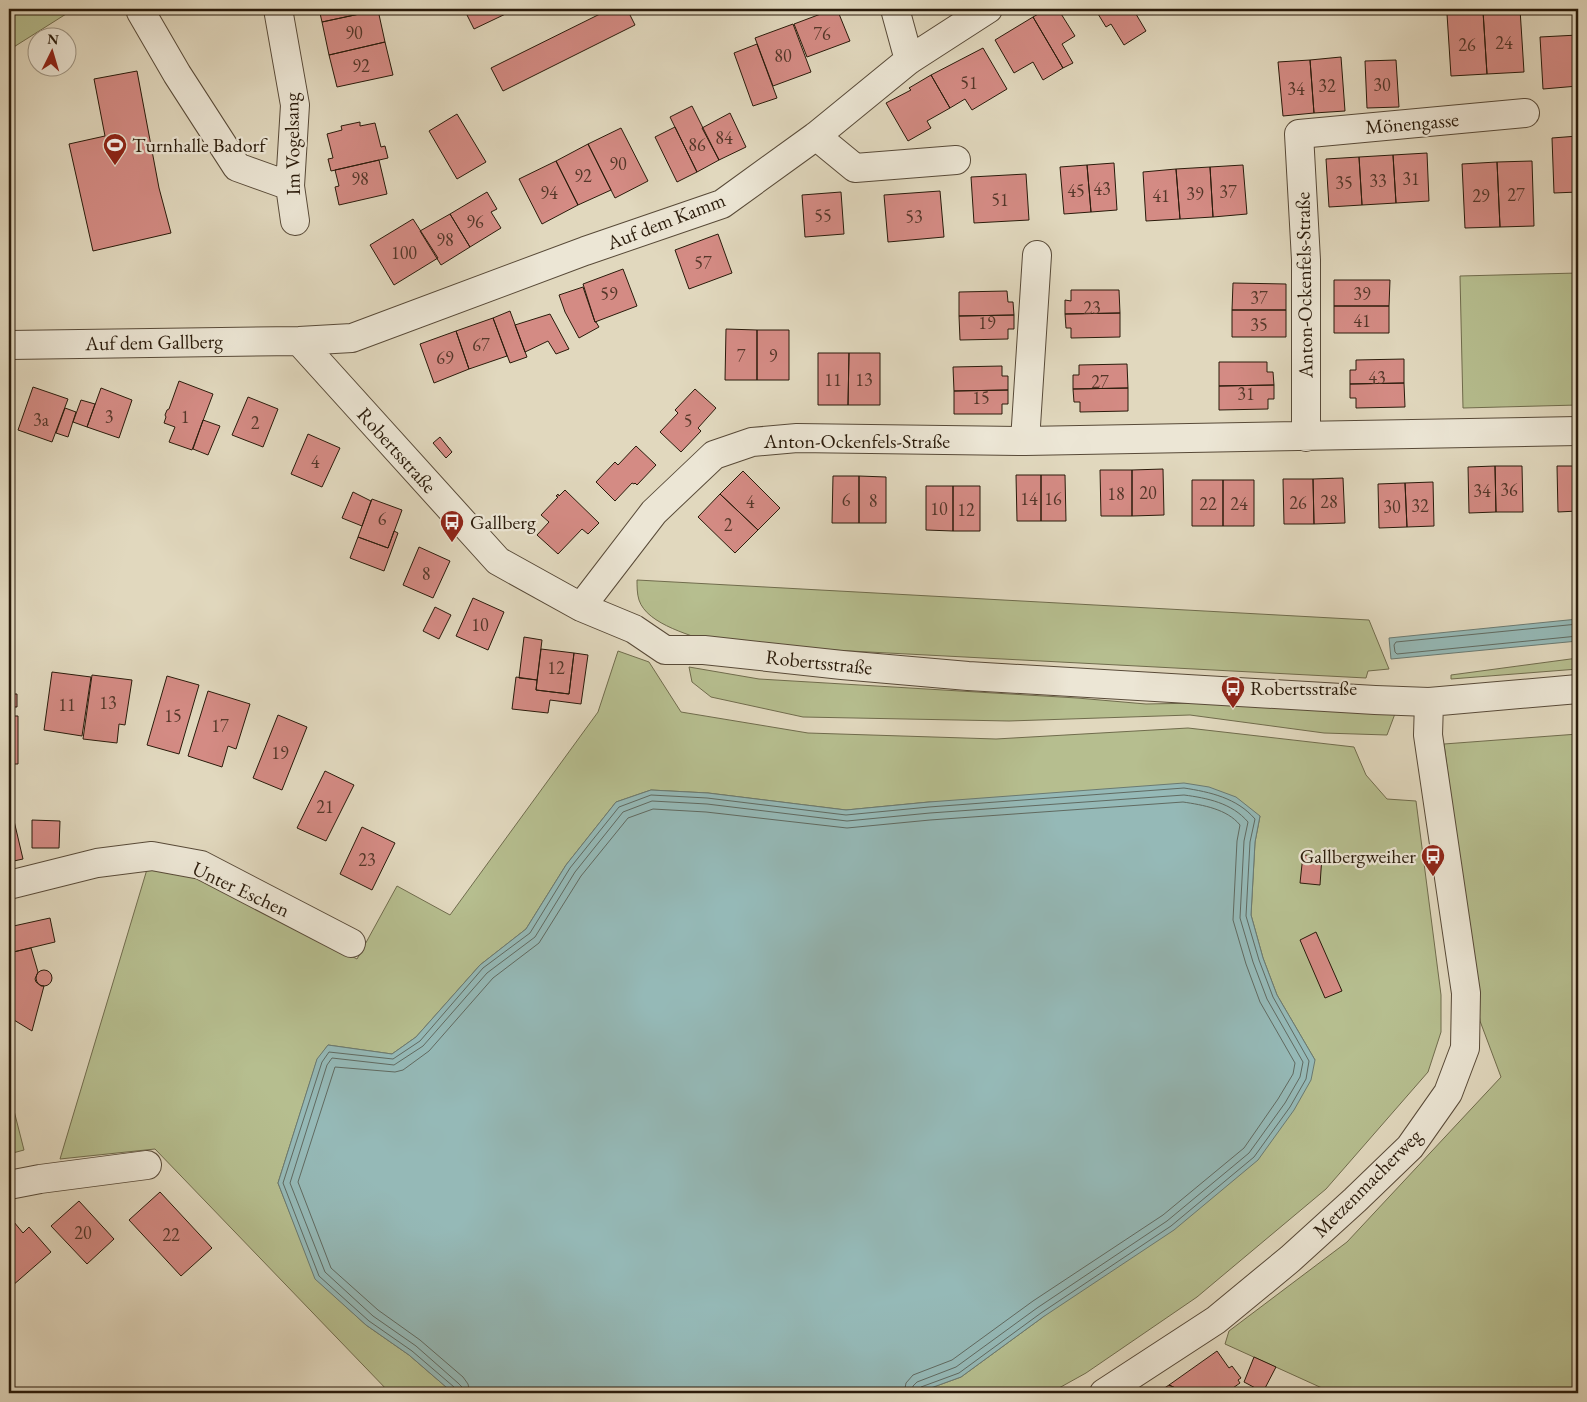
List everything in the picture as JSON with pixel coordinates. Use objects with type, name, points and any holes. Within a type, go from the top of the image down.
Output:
[{"type":"street","name":"Im Vogelsang","points":[[278,9],[296,105],[290,186],[295,221]]},
{"type":"street","points":[[895,9],[909,60]]},
{"type":"street","name":"Auf dem Kamm","points":[[299,341],[352,338],[585,251],[722,204],[816,136],[909,60],[988,9]]},
{"type":"street","points":[[141,12],[177,74],[237,166],[290,186]]},
{"type":"street","name":"Mönengasse","points":[[1299,134],[1525,113]]},
{"type":"street","name":"Anton-Ockenfels-Straße","points":[[1299,134],[1306,260],[1306,437]]},
{"type":"street","points":[[816,136],[855,168],[956,160]]},
{"type":"street","points":[[1025,441],[1037,255]]},
{"type":"street","name":"Auf dem Gallberg","points":[[9,345],[299,341]]},
{"type":"street","name":"Robertsstraße","points":[[299,341],[498,561],[581,607],[634,629],[665,650],[704,650],[842,666],[968,676],[1429,702],[1578,690]]},
{"type":"street","name":"Anton-Ockenfels-Straße","points":[[581,607],[654,512],[714,456],[752,442],[797,438],[1025,441],[1578,431]]},
{"type":"street","name":"Metzenmacherweg","points":[[1104,1393],[1216,1320],[1290,1259],[1410,1147],[1448,1093],[1465,1048],[1466,994],[1428,735],[1429,702]]},
{"type":"street","name":"Unter Eschen","points":[[9,885],[96,863],[152,856],[200,865],[351,943]]},
{"type":"street","points":[[9,1185],[147,1165]]},
{"type":"green space","points":[[9,9],[74,9],[44,28],[28,28],[28,38],[9,50]]},
{"type":"green space","points":[[1578,273],[1578,405],[1463,408],[1460,276]]},
{"type":"green space","points":[[637,580],[1369,620],[1389,669],[1368,671],[1366,678],[716,644],[672,628],[651,616],[639,600]]},
{"type":"green space","points":[[618,651],[649,662],[681,712],[808,733],[996,739],[1188,728],[1354,747],[1366,775],[1387,799],[1416,801],[1441,995],[1441,1032],[1428,1072],[1326,1189],[1197,1297],[1086,1373],[1050,1393],[917,1393],[961,1377],[1043,1317],[1315,1060],[1277,995],[1263,958],[1251,915],[1255,842],[1260,816],[929,802],[846,810],[708,793],[651,790],[616,802],[566,865],[526,929],[480,965],[416,1037],[392,1054],[328,1045],[317,1060],[278,1183],[316,1279],[366,1325],[409,1355],[453,1393],[390,1393],[155,1149],[60,1159],[148,866],[197,878],[357,959],[397,886],[450,915],[598,712]]},
{"type":"green space","points":[[1578,658],[1578,669],[1451,679],[1451,675]]},
{"type":"green space","points":[[689,667],[759,679],[1077,698],[1146,704],[1202,703],[1396,711],[1387,735],[1324,733],[1190,715],[1009,721],[803,717],[711,697],[692,682]]},
{"type":"green space","points":[[1578,734],[1578,1393],[1333,1393],[1225,1344],[1229,1331],[1347,1242],[1501,1077],[1480,1021],[1444,744]]},
{"type":"green space","points":[[9,1091],[24,1150],[9,1154]]},
{"type":"water","points":[[1578,619],[1578,641],[1391,659],[1389,638]]},
{"type":"water","name":"Gallbergweiher","points":[[1184,783],[1209,787],[1236,797],[1260,816],[1255,842],[1251,915],[1263,958],[1277,995],[1315,1060],[1311,1080],[1294,1110],[1258,1160],[1174,1230],[1043,1317],[961,1377],[917,1393],[453,1393],[409,1355],[366,1325],[315,1279],[278,1183],[317,1059],[328,1045],[392,1054],[416,1037],[480,965],[526,929],[566,865],[616,802],[651,790],[708,793],[846,810]]},
{"type":"building","points":[[319,9],[378,9],[378,10],[322,22]]},
{"type":"building","points":[[464,9],[516,9],[474,29]]},
{"type":"building","points":[[610,9],[627,9],[635,25],[503,91],[491,68]]},
{"type":"building","points":[[660,9],[673,9],[662,14]]},
{"type":"building","points":[[837,9],[850,41],[807,57],[794,24]]},
{"type":"building","points":[[1047,9],[1058,9],[1075,36],[1062,44],[1073,63],[1063,68],[1033,17]]},
{"type":"building","points":[[1095,9],[1133,9],[1146,31],[1124,45],[1111,24],[1106,27]]},
{"type":"building","points":[[1133,9],[1144,9],[1136,14]]},
{"type":"building","points":[[1520,9],[1524,72],[1487,74],[1483,11]]},
{"type":"building","points":[[378,10],[385,42],[329,55],[322,22]]},
{"type":"building","points":[[1483,11],[1487,74],[1451,76],[1447,14]]},
{"type":"building","points":[[1033,17],[1063,68],[1043,80],[1033,62],[1014,73],[995,40]]},
{"type":"building","points":[[793,24],[811,72],[773,86],[755,38]]},
{"type":"building","points":[[1578,35],[1578,86],[1543,89],[1540,37]]},
{"type":"building","points":[[385,42],[393,75],[337,87],[329,55]]},
{"type":"building","points":[[757,44],[777,98],[753,106],[734,53]]},
{"type":"building","points":[[983,48],[1007,89],[972,110],[965,99],[950,108],[931,75]]},
{"type":"building","points":[[1341,57],[1345,111],[1314,113],[1310,60]]},
{"type":"building","points":[[1310,60],[1314,113],[1283,116],[1278,62]]},
{"type":"building","points":[[1396,60],[1399,107],[1367,108],[1365,61]]},
{"type":"building","name":"Turnhalle Badorf","points":[[137,71],[159,188],[171,233],[93,251],[69,144],[105,136],[94,79]]},
{"type":"building","points":[[931,75],[950,108],[927,121],[931,128],[908,141],[886,103],[911,90],[909,88]]},
{"type":"building","points":[[692,106],[719,160],[697,172],[670,117]]},
{"type":"building","points":[[730,113],[746,147],[719,160],[702,128]]},
{"type":"building","points":[[457,114],[486,162],[457,179],[429,131]]},
{"type":"building","points":[[360,122],[360,126],[375,123],[381,147],[385,146],[388,158],[331,171],[328,159],[333,158],[327,134],[342,130],[341,126]]},
{"type":"building","points":[[675,127],[697,172],[677,182],[655,137]]},
{"type":"building","points":[[621,128],[648,181],[615,198],[588,144]]},
{"type":"building","points":[[1578,136],[1578,192],[1554,193],[1552,138]]},
{"type":"building","points":[[588,144],[611,190],[578,205],[556,161]]},
{"type":"building","points":[[1427,153],[1429,201],[1396,203],[1393,155]]},
{"type":"building","points":[[1393,155],[1396,203],[1362,205],[1359,157]]},
{"type":"building","points":[[1359,157],[1362,205],[1329,207],[1326,159]]},
{"type":"building","points":[[379,160],[387,194],[339,205],[335,187],[339,186],[335,170]]},
{"type":"building","points":[[556,161],[578,205],[542,224],[519,179]]},
{"type":"building","points":[[1532,161],[1534,226],[1500,227],[1497,162]]},
{"type":"building","points":[[1497,162],[1500,227],[1465,228],[1462,164]]},
{"type":"building","points":[[1114,163],[1117,210],[1091,212],[1087,165]]},
{"type":"building","points":[[1087,165],[1091,212],[1064,214],[1060,167]]},
{"type":"building","points":[[1243,165],[1247,214],[1213,217],[1210,167]]},
{"type":"building","points":[[1210,167],[1213,217],[1180,219],[1176,169]]},
{"type":"building","points":[[1176,169],[1180,219],[1146,221],[1143,172]]},
{"type":"building","points":[[1026,174],[1029,220],[974,223],[971,177]]},
{"type":"building","points":[[940,191],[944,237],[888,242],[884,195]]},
{"type":"building","points":[[487,192],[497,209],[491,212],[501,228],[470,247],[450,214]]},
{"type":"building","points":[[841,192],[844,234],[805,237],[802,195]]},
{"type":"building","points":[[450,214],[470,247],[441,265],[420,231]]},
{"type":"building","points":[[413,219],[438,258],[394,285],[370,245]]},
{"type":"building","points":[[718,234],[732,273],[689,289],[675,250]]},
{"type":"building","points":[[623,269],[637,306],[595,322],[583,284]]},
{"type":"building","points":[[1334,280],[1390,280],[1389,306],[1334,306]]},
{"type":"building","points":[[1233,283],[1286,284],[1286,310],[1232,310]]},
{"type":"building","points":[[583,287],[595,322],[599,327],[579,338],[565,312],[559,295]]},
{"type":"building","points":[[1071,290],[1119,290],[1120,313],[1065,314],[1065,300],[1071,301]]},
{"type":"building","points":[[1007,291],[1008,302],[1013,302],[1014,315],[959,316],[959,292]]},
{"type":"building","points":[[1334,306],[1389,306],[1389,333],[1334,333]]},
{"type":"building","points":[[1232,310],[1286,310],[1286,337],[1232,337]]},
{"type":"building","points":[[510,311],[527,357],[510,363],[493,318]]},
{"type":"building","points":[[1120,313],[1120,337],[1071,338],[1071,328],[1066,328],[1065,314]]},
{"type":"building","points":[[550,314],[569,349],[556,354],[548,341],[525,352],[515,325]]},
{"type":"building","points":[[1014,315],[1014,329],[1008,329],[1008,339],[960,340],[959,316]]},
{"type":"building","points":[[493,318],[507,356],[469,369],[456,331]]},
{"type":"building","points":[[726,329],[757,330],[757,380],[725,380]]},
{"type":"building","points":[[757,330],[789,330],[789,380],[757,380]]},
{"type":"building","points":[[456,331],[469,369],[434,383],[420,344]]},
{"type":"building","points":[[818,353],[849,353],[848,405],[818,405]]},
{"type":"building","points":[[849,353],[880,353],[880,405],[848,405]]},
{"type":"building","points":[[1404,359],[1404,383],[1350,384],[1350,370],[1356,370],[1356,360]]},
{"type":"building","points":[[1219,362],[1267,362],[1267,372],[1273,372],[1274,385],[1219,386]]},
{"type":"building","points":[[1127,364],[1128,388],[1073,389],[1073,375],[1079,375],[1079,365]]},
{"type":"building","points":[[1002,366],[1002,376],[1008,376],[1008,390],[954,391],[953,367]]},
{"type":"building","points":[[179,381],[213,394],[192,450],[169,442],[175,427],[164,423],[165,415]]},
{"type":"building","points":[[1404,383],[1405,407],[1356,408],[1356,398],[1350,398],[1350,384]]},
{"type":"building","points":[[1274,385],[1274,399],[1268,399],[1268,409],[1219,410],[1219,386]]},
{"type":"building","points":[[33,387],[68,399],[52,442],[18,430]]},
{"type":"building","points":[[101,388],[132,400],[119,438],[87,427]]},
{"type":"building","points":[[1128,388],[1128,411],[1080,412],[1080,402],[1074,402],[1073,389]]},
{"type":"building","points":[[695,389],[716,408],[698,428],[701,431],[681,452],[660,432],[678,413],[675,410]]},
{"type":"building","points":[[1008,390],[1008,404],[1002,404],[1002,414],[954,414],[954,391]]},
{"type":"building","points":[[248,397],[278,409],[263,447],[232,435]]},
{"type":"building","points":[[81,400],[95,404],[87,427],[73,422]]},
{"type":"building","points":[[65,408],[76,412],[68,437],[56,433]]},
{"type":"building","points":[[203,420],[220,426],[208,455],[193,449]]},
{"type":"building","points":[[308,434],[340,448],[322,487],[291,474]]},
{"type":"building","points":[[440,437],[452,452],[446,458],[433,443]]},
{"type":"building","points":[[636,446],[656,465],[637,485],[632,483],[615,501],[596,482],[615,462],[618,465]]},
{"type":"building","points":[[1495,466],[1496,512],[1469,513],[1468,467]]},
{"type":"building","points":[[1495,466],[1522,466],[1523,512],[1496,512]]},
{"type":"building","points":[[1557,466],[1578,466],[1578,511],[1558,512]]},
{"type":"building","points":[[1163,469],[1164,515],[1132,516],[1132,470]]},
{"type":"building","points":[[1100,470],[1132,470],[1132,516],[1101,516]]},
{"type":"building","points":[[743,471],[780,508],[758,530],[720,494]]},
{"type":"building","points":[[1016,475],[1041,475],[1041,521],[1017,521]]},
{"type":"building","points":[[1041,475],[1065,475],[1066,521],[1041,521]]},
{"type":"building","points":[[833,476],[859,476],[859,523],[832,523]]},
{"type":"building","points":[[859,476],[886,477],[886,523],[859,523]]},
{"type":"building","points":[[1343,478],[1345,523],[1314,524],[1313,479]]},
{"type":"building","points":[[1283,479],[1313,479],[1314,524],[1284,524]]},
{"type":"building","points":[[1192,480],[1223,480],[1223,526],[1192,526]]},
{"type":"building","points":[[1223,480],[1254,480],[1254,526],[1223,526]]},
{"type":"building","points":[[1433,482],[1434,526],[1407,527],[1405,483]]},
{"type":"building","points":[[1405,483],[1407,527],[1379,528],[1378,484]]},
{"type":"building","points":[[926,486],[953,486],[953,531],[926,530]]},
{"type":"building","points":[[953,486],[980,486],[980,531],[953,531]]},
{"type":"building","points":[[565,490],[599,523],[588,534],[582,529],[558,554],[537,535],[549,522],[541,515],[558,497],[556,496],[558,494],[559,496]]},
{"type":"building","points":[[353,492],[371,501],[362,526],[342,518]]},
{"type":"building","points":[[720,494],[758,530],[735,553],[698,517]]},
{"type":"building","points":[[372,499],[402,510],[388,548],[358,537]]},
{"type":"building","points":[[394,531],[398,533],[384,571],[350,558],[358,537],[388,548]]},
{"type":"building","points":[[419,547],[450,561],[433,598],[403,585]]},
{"type":"building","points":[[473,598],[504,612],[488,650],[456,636]]},
{"type":"building","points":[[435,607],[451,615],[439,639],[423,631]]},
{"type":"building","points":[[524,637],[542,640],[537,680],[519,678]]},
{"type":"building","points":[[541,649],[574,653],[569,694],[536,690]]},
{"type":"building","points":[[574,653],[588,655],[581,704],[550,700],[548,713],[512,709],[516,677],[537,680],[536,690],[569,694]]},
{"type":"building","points":[[52,672],[91,677],[82,736],[44,730]]},
{"type":"building","points":[[92,675],[132,680],[125,725],[119,724],[117,743],[83,739]]},
{"type":"building","points":[[167,676],[199,685],[179,754],[147,745]]},
{"type":"building","points":[[208,691],[250,704],[236,749],[228,746],[222,767],[188,756]]},
{"type":"building","points":[[9,694],[17,694],[17,707],[9,707]]},
{"type":"building","points":[[278,715],[307,727],[282,790],[253,778]]},
{"type":"building","points":[[9,716],[18,716],[18,764],[9,764]]},
{"type":"building","points":[[325,771],[354,785],[326,841],[297,828]]},
{"type":"building","points":[[9,808],[11,808],[23,859],[9,862]]},
{"type":"building","points":[[32,820],[60,821],[59,848],[32,848]]},
{"type":"building","points":[[362,827],[395,843],[372,890],[340,874]]},
{"type":"building","points":[[1303,855],[1322,856],[1320,885],[1300,883]]},
{"type":"building","points":[[50,918],[55,942],[9,953],[9,927]]},
{"type":"building","points":[[1316,932],[1342,991],[1325,998],[1300,940]]},
{"type":"building","points":[[31,948],[38,972],[35,979],[36,982],[44,986],[32,1031],[9,1017],[9,953]]},
{"type":"building","points":[[41,970],[47,970],[52,975],[50,984],[41,986],[36,981],[36,975]]},
{"type":"building","points":[[160,1192],[212,1248],[181,1276],[129,1220]]},
{"type":"building","points":[[79,1201],[114,1239],[87,1264],[51,1226]]},
{"type":"building","points":[[9,1216],[23,1233],[29,1227],[51,1252],[12,1286],[9,1282]]},
{"type":"building","points":[[1217,1351],[1229,1368],[1232,1366],[1241,1378],[1238,1380],[1240,1383],[1226,1393],[1186,1393],[1169,1385]]},
{"type":"building","points":[[1254,1357],[1276,1367],[1263,1392],[1244,1382]]},
{"type":"building","points":[[1169,1385],[1186,1393],[1157,1393]]},
{"type":"place","name":"Turnhalle Badorf","points":[[115,166]]},
{"type":"place","name":"Gallberg","points":[[452,543]]},
{"type":"place","name":"Robertsstraße","points":[[1233,709]]},
{"type":"place","name":"Gallbergweiher","points":[[1433,877]]}]
